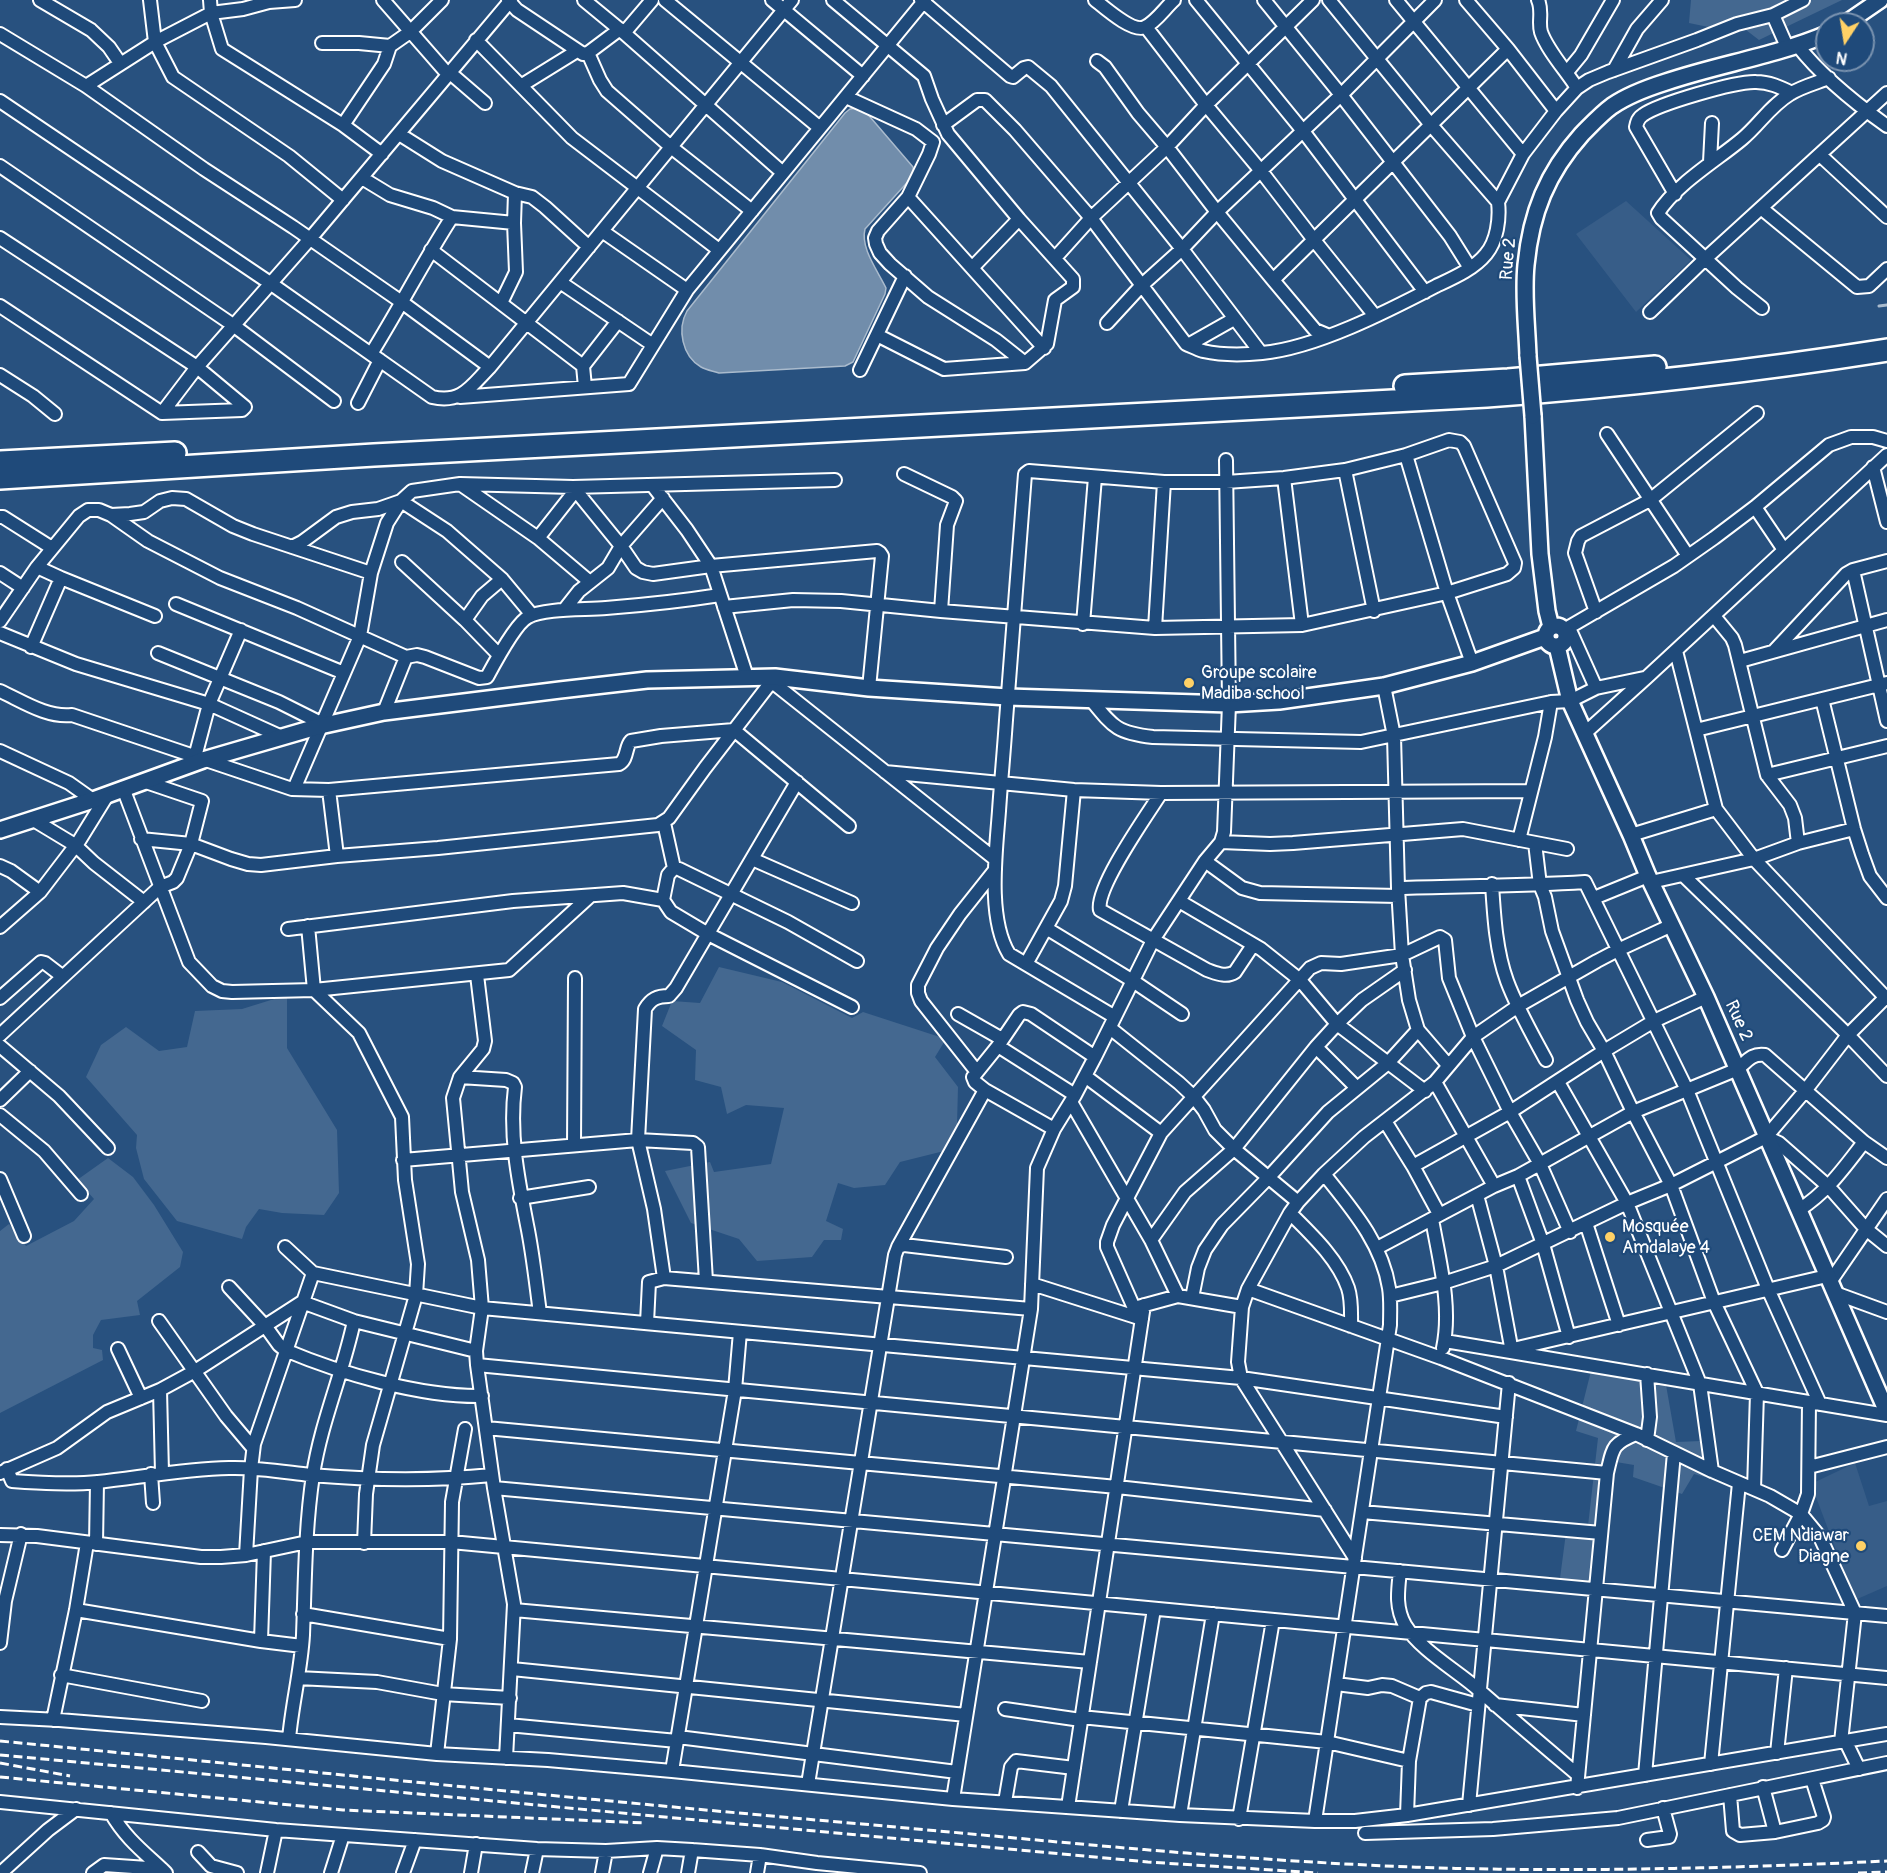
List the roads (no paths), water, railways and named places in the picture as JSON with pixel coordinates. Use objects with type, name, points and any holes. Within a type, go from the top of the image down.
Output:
[{"type":"highway","points":[[0,462],[1508,380],[1760,355],[1887,335]]},
{"type":"highway","points":[[0,478],[374,455],[1487,396],[1588,388],[1778,367],[1887,350]]},
{"type":"street","points":[[39,0],[91,30],[109,47],[120,63]]},
{"type":"street","points":[[150,0],[155,42],[173,77],[289,156],[343,200]]},
{"type":"street","points":[[210,0],[211,14],[222,49],[343,125],[382,154]]},
{"type":"street","points":[[86,86],[155,42],[211,14],[243,9],[269,1],[295,0]]},
{"type":"street","points":[[383,0],[445,71],[485,103]]},
{"type":"street","points":[[162,413],[233,324],[309,240],[510,0],[517,10],[583,52],[608,91],[671,147],[752,212]]},
{"type":"street","points":[[584,0],[783,173]]},
{"type":"street","points":[[522,85],[622,31],[652,0]]},
{"type":"street","points":[[665,0],[820,128]]},
{"type":"street","points":[[772,0],[788,5],[863,76]]},
{"type":"street","points":[[833,0],[924,76],[945,130],[1019,219],[1072,276],[1074,285],[1055,300],[1047,344],[1025,363],[944,369],[877,335]]},
{"type":"street","points":[[1095,0],[1139,29],[1146,27],[1174,0]]},
{"type":"street","points":[[1155,0],[1163,10]]},
{"type":"street","points":[[1196,0],[1303,131],[1425,292]]},
{"type":"street","points":[[1264,0],[1450,236],[1470,268]]},
{"type":"street","points":[[1054,258],[1091,218],[1167,147],[1206,105],[1313,0]]},
{"type":"street","points":[[1329,0],[1431,125],[1498,202]]},
{"type":"street","points":[[1396,0],[1523,154]]},
{"type":"street","points":[[1107,323],[1142,285],[1341,95],[1435,0]]},
{"type":"street","points":[[1466,0],[1556,111]]},
{"type":"street","points":[[1567,72],[1581,55],[1613,0]]},
{"type":"street","points":[[1614,70],[1637,30],[1662,0]]},
{"type":"street","points":[[1025,363],[996,340],[928,297],[880,253],[875,237],[908,197],[933,142],[977,100],[985,100],[1015,130],[1091,218],[1183,342],[1201,350],[1261,353],[1287,349],[1327,336],[1375,316],[1470,268],[1485,256],[1492,245],[1499,212],[1498,202],[1523,154],[1577,88],[1614,70],[1737,24],[1773,15],[1788,3],[1803,0]]},
{"type":"street","points":[[1862,12],[1880,0]]},
{"type":"street","points":[[343,125],[384,64],[390,46],[410,32],[439,1]]},
{"type":"street","points":[[0,100],[270,283],[432,397],[449,399],[629,384],[687,290],[923,1],[1010,76],[1015,76],[1026,67],[1051,86],[1182,249],[1261,353]]},
{"type":"street","points":[[1542,2],[1541,32],[1549,48],[1577,88]]},
{"type":"street","points":[[460,397],[490,367],[527,323],[788,5]]},
{"type":"street","points":[[1773,15],[1793,47],[1867,112],[1887,126]]},
{"type":"street","points":[[1146,27],[1375,316]]},
{"type":"street","points":[[0,34],[86,86],[204,169],[403,303],[490,367]]},
{"type":"street","name":"Rue 2","points":[[1815,39],[1640,91],[1612,106],[1571,146],[1546,183],[1529,236],[1525,289],[1528,356],[1540,554],[1547,610],[1557,634],[1570,701],[1649,879],[1706,997],[1887,1413]]},
{"type":"street","points":[[476,40],[572,138],[720,250]]},
{"type":"street","points":[[322,43],[390,46]]},
{"type":"street","points":[[1273,280],[1508,49]]},
{"type":"street","points":[[1097,61],[1105,68],[1138,113],[1273,280],[1315,330],[1327,336]]},
{"type":"street","points":[[1762,308],[1737,288],[1659,215],[1659,210],[1710,162],[1742,139],[1775,105],[1792,93],[1829,78]]},
{"type":"street","points":[[1674,194],[1636,127],[1641,117],[1652,110],[1753,81],[1777,86],[1792,93]]},
{"type":"street","points":[[1650,312],[1887,93]]},
{"type":"street","points":[[846,97],[916,129],[933,142]]},
{"type":"street","points":[[1710,162],[1712,123]]},
{"type":"street","points":[[399,134],[442,161],[516,193],[532,197],[589,247]]},
{"type":"street","points":[[1820,155],[1887,217]]},
{"type":"street","points":[[0,166],[233,324],[334,401]]},
{"type":"street","points":[[362,178],[390,195],[434,208],[452,218],[514,223]]},
{"type":"street","points":[[501,303],[516,272],[514,223],[516,193]]},
{"type":"street","points":[[908,197],[1044,348]]},
{"type":"street","points":[[1761,208],[1857,287],[1869,286],[1887,269]]},
{"type":"street","points":[[358,402],[376,357],[403,303],[431,250],[452,218]]},
{"type":"street","points":[[972,268],[1019,219]]},
{"type":"street","points":[[602,231],[687,290]]},
{"type":"street","points":[[0,238],[197,367],[245,407],[244,409],[162,413],[0,306]]},
{"type":"street","points":[[431,250],[583,366]]},
{"type":"street","points":[[860,370],[905,276]]},
{"type":"street","points":[[560,282],[652,345]]},
{"type":"street","points":[[1188,345],[1234,319]]},
{"type":"street","points":[[585,387],[583,366],[618,321]]},
{"type":"street","points":[[0,375],[33,396],[55,414]]},
{"type":"street","points":[[1596,612],[1575,553],[1581,536],[1650,500],[1757,413]]},
{"type":"street","points":[[1607,434],[1688,556]]},
{"type":"street","points":[[0,830],[93,800],[199,758],[320,725],[384,712],[648,680],[747,677],[1008,697],[1229,704],[1296,699],[1384,686],[1472,663],[1557,634],[1688,556],[1755,507],[1829,445],[1851,437],[1886,439]]},
{"type":"street","points":[[0,621],[37,567],[79,516],[88,510],[99,510],[111,514],[148,541],[220,578],[406,657],[425,657],[483,679],[487,677],[499,655],[524,620],[532,615],[564,610],[666,603],[842,601],[941,612],[1014,617],[1083,624],[1155,628],[1302,626],[1448,593],[1507,574],[1514,568],[1515,563],[1464,446],[1460,442],[1449,440],[1406,455],[1345,470],[1284,478],[1226,482],[1164,482],[1029,471],[1025,474],[1014,617],[1008,697],[1001,784],[995,865],[997,920],[1002,938],[1009,954],[1112,1023],[1194,1097],[1215,1130],[1234,1149],[1298,1202]]},
{"type":"street","points":[[1406,455],[1472,663]]},
{"type":"street","points":[[1585,733],[1887,455]]},
{"type":"street","points":[[953,1799],[1031,1309],[1037,1168],[1054,1129],[1095,1057],[1153,940],[1205,861],[1221,842],[1226,793],[1229,704],[1226,460]]},
{"type":"street","points":[[1873,467],[1887,522]]},
{"type":"street","points":[[1345,470],[1374,610]]},
{"type":"street","points":[[904,474],[956,501],[947,525],[941,612]]},
{"type":"street","points":[[1083,624],[1095,477]]},
{"type":"street","points":[[1284,478],[1302,626]]},
{"type":"street","points":[[294,789],[360,636],[370,573],[387,523],[401,501],[412,492],[460,484],[574,489],[835,480]]},
{"type":"street","points":[[1155,628],[1164,482]]},
{"type":"street","points":[[460,484],[538,538],[590,582]]},
{"type":"street","points":[[653,486],[711,566],[747,677]]},
{"type":"street","points":[[538,538],[574,489]]},
{"type":"street","points":[[574,489],[636,568],[653,574],[711,566],[877,551],[880,553],[882,556],[869,688]]},
{"type":"street","points":[[111,514],[144,512],[160,501],[172,498],[186,499],[233,526],[370,573]]},
{"type":"street","points":[[564,610],[574,597],[608,568],[621,546],[663,498]]},
{"type":"street","points":[[292,547],[336,517],[352,512],[378,509],[401,501]]},
{"type":"street","points":[[401,501],[447,531],[502,579],[532,615]]},
{"type":"street","points":[[1755,507],[1784,550]]},
{"type":"street","points":[[0,517],[3,516],[52,548]]},
{"type":"street","points":[[1774,651],[1846,574],[1852,570],[1887,561]]},
{"type":"street","points":[[402,562],[499,655]]},
{"type":"street","points":[[37,567],[155,616]]},
{"type":"street","points":[[1852,570],[1864,626],[1883,684],[1887,722]]},
{"type":"street","points":[[0,573],[23,588]]},
{"type":"street","points":[[31,647],[61,578]]},
{"type":"street","points":[[465,620],[482,596],[502,579]]},
{"type":"street","points":[[176,604],[344,673]]},
{"type":"street","points":[[1714,616],[1732,638],[1740,661],[1767,775],[1790,805],[1798,843]]},
{"type":"street","points":[[1740,661],[1887,620]]},
{"type":"street","points":[[199,758],[209,704],[242,630]]},
{"type":"street","points":[[0,633],[76,664],[209,704],[282,737]]},
{"type":"street","points":[[1557,634],[1596,688]]},
{"type":"street","points":[[1390,1296],[1443,1283],[1496,1266],[1627,1203],[1671,1185],[1766,1137],[1848,1035],[1886,998],[1754,859],[1716,809],[1676,651]]},
{"type":"street","points":[[158,653],[279,702],[320,725]]},
{"type":"street","points":[[384,712],[406,657]]},
{"type":"street","points":[[1092,700],[1110,723],[1134,735],[1360,742],[1551,702],[1570,701],[1596,688],[1646,678]]},
{"type":"street","points":[[141,839],[191,844],[231,859],[255,864],[658,825],[664,823],[674,812],[773,679]]},
{"type":"street","points":[[773,679],[995,865]]},
{"type":"street","points":[[1696,730],[1883,684]]},
{"type":"street","points":[[1384,686],[1394,736],[1398,892],[1402,956],[1409,1000],[1418,1030],[1448,1065]]},
{"type":"street","points":[[0,691],[52,714],[72,715],[294,789],[329,790],[620,764],[624,760],[628,743],[631,741],[734,730],[849,826]]},
{"type":"street","points":[[1822,699],[1854,829],[1866,867],[1881,883],[1887,898]]},
{"type":"street","points":[[1519,840],[1545,737],[1551,702]]},
{"type":"street","points":[[1767,775],[1887,746]]},
{"type":"street","points":[[0,751],[69,783],[93,800]]},
{"type":"street","points":[[885,772],[1074,790],[1161,793],[1531,792]]},
{"type":"street","points":[[0,1035],[160,887],[177,878],[191,844],[201,800],[143,781]]},
{"type":"street","points":[[664,1278],[654,1209],[638,1140],[645,1009],[650,1000],[659,996],[669,996],[676,988],[797,782]]},
{"type":"street","points":[[123,788],[189,962],[212,986],[222,991],[314,990],[509,970],[589,897]]},
{"type":"street","points":[[329,790],[337,856]]},
{"type":"street","points":[[1026,964],[1061,901],[1065,886],[1074,790]]},
{"type":"street","points":[[1161,793],[1111,873],[1100,900],[1100,910],[1207,970],[1224,975],[1235,972],[1253,945]]},
{"type":"street","points":[[0,927],[40,892],[75,845],[108,794]]},
{"type":"street","points":[[1631,835],[1716,809]]},
{"type":"street","points":[[32,819],[75,845],[144,902]]},
{"type":"street","points":[[664,823],[674,868]]},
{"type":"street","points":[[1221,842],[1270,844],[1463,829],[1567,849]]},
{"type":"street","points":[[1594,898],[1649,879],[1684,876],[1754,859],[1798,843],[1854,829]]},
{"type":"street","points":[[1535,843],[1540,885],[1568,978],[1587,1022],[1604,1051],[1671,1185],[1714,1302],[1757,1393],[1754,1490]]},
{"type":"street","points":[[752,859],[852,903]]},
{"type":"street","points":[[1205,861],[1242,888],[1260,893],[1398,892],[1492,884],[1540,885],[1585,882],[1687,1090],[1815,1403],[1808,1494],[1801,1514],[1782,1550]]},
{"type":"street","points":[[977,1072],[921,1001],[918,986],[937,948],[995,865]]},
{"type":"street","points":[[0,866],[40,892]]},
{"type":"street","points":[[674,868],[788,922],[856,961]]},
{"type":"street","points":[[674,868],[668,875],[663,900],[670,912],[708,934],[852,1007]]},
{"type":"street","points":[[1684,876],[1848,1035],[1887,1077]]},
{"type":"street","points":[[1492,884],[1494,916],[1504,970],[1518,1006],[1546,1060]]},
{"type":"street","points":[[288,929],[513,901],[623,893],[663,900]]},
{"type":"street","points":[[1179,901],[1261,950],[1300,981],[1337,1024],[1425,1091]]},
{"type":"street","points":[[1354,1563],[1325,1510],[1241,1378],[1238,1362],[1242,1307],[1248,1289],[1298,1202],[1364,1137],[1435,1082],[1473,1037],[1518,1006],[1618,950],[1672,926]]},
{"type":"street","points":[[308,927],[314,990],[359,1033],[402,1117],[403,1160],[418,1264],[416,1295],[373,1445],[364,1507],[364,1543]]},
{"type":"street","points":[[1046,928],[1182,1014]]},
{"type":"street","points":[[1242,1307],[1178,1296],[1134,1308],[1107,1247],[1109,1234],[1161,1133],[1310,968],[1321,963],[1341,964],[1402,956],[1440,937],[1445,940],[1449,978],[1473,1037],[1510,1112],[1540,1164],[1570,1232]]},
{"type":"street","points":[[0,998],[41,962],[62,976]]},
{"type":"street","points":[[1151,1240],[1185,1192],[1234,1149],[1337,1024],[1362,1000],[1405,970]]},
{"type":"street","points":[[477,975],[485,1041],[483,1049],[460,1077],[453,1098],[465,1207],[478,1260],[482,1308],[476,1351],[477,1365],[514,1610],[506,1758]]},
{"type":"street","points":[[574,1145],[575,978]]},
{"type":"street","points":[[1413,1166],[1510,1112],[1654,1021],[1706,997]]},
{"type":"street","points":[[1054,1129],[985,1090],[975,1082],[973,1077],[1019,1015],[1028,1012],[1095,1057]]},
{"type":"street","points":[[958,1014],[1000,1042],[1073,1099],[1151,1240],[1178,1296]]},
{"type":"street","points":[[1192,1298],[1201,1259],[1210,1241],[1222,1225],[1328,1112],[1388,1062],[1418,1030]]},
{"type":"street","points":[[0,1046],[59,1096],[108,1148]]},
{"type":"street","points":[[1316,1047],[1357,1088]]},
{"type":"street","points":[[1377,1248],[1494,1186],[1518,1176],[1633,1112],[1738,1069],[1758,1054],[1765,1055],[1864,1142],[1887,1158]]},
{"type":"street","points":[[0,1100],[30,1071]]},
{"type":"street","points":[[1085,1076],[1161,1133]]},
{"type":"street","points":[[460,1077],[506,1080],[513,1083],[515,1087],[513,1129],[520,1198],[527,1226],[540,1313]]},
{"type":"street","points":[[1435,1082],[1494,1186]]},
{"type":"street","points":[[1558,1082],[1627,1203],[1672,1313],[1700,1384],[1712,1471]]},
{"type":"street","points":[[808,1784],[895,1254],[985,1090]]},
{"type":"street","points":[[0,1115],[44,1150],[81,1194]]},
{"type":"street","points":[[1385,1121],[1413,1166],[1436,1217],[1447,1323],[1441,1358]]},
{"type":"street","points":[[1766,1137],[1779,1143],[1829,1187],[1866,1229],[1887,1246]]},
{"type":"street","points":[[403,1160],[638,1140],[693,1143],[698,1147],[706,1281]]},
{"type":"street","points":[[1798,1210],[1816,1199],[1829,1187],[1864,1142]]},
{"type":"street","points":[[1315,1821],[1389,1339],[1390,1296],[1377,1248],[1324,1174]]},
{"type":"street","points":[[1518,1176],[1543,1244],[1569,1337]]},
{"type":"street","points":[[0,1179],[24,1236]]},
{"type":"street","points":[[520,1198],[589,1187]]},
{"type":"street","points":[[1477,1195],[1496,1266],[1512,1351]]},
{"type":"street","points":[[1831,1284],[1887,1199]]},
{"type":"street","points":[[1290,1213],[1308,1230],[1343,1277],[1350,1296],[1351,1326]]},
{"type":"street","points":[[1586,1223],[1619,1325]]},
{"type":"street","points":[[898,1247],[912,1245],[1006,1257]]},
{"type":"street","points":[[285,1247],[313,1273],[482,1308],[1241,1378],[1506,1417]]},
{"type":"street","points":[[246,1555],[253,1448],[313,1273]]},
{"type":"street","points":[[647,1323],[649,1282],[664,1278],[1031,1309]]},
{"type":"street","points":[[1032,1284],[1142,1319]]},
{"type":"street","points":[[1512,1351],[1768,1289],[1831,1284],[1887,1311]]},
{"type":"street","points":[[229,1287],[285,1350],[341,1370],[391,1384],[452,1396],[482,1396]]},
{"type":"street","points":[[1248,1289],[1509,1383],[1641,1437],[1801,1514],[1820,1537],[1855,1612],[1843,1742],[1859,1769]]},
{"type":"street","points":[[302,1302],[354,1321],[476,1351]]},
{"type":"street","points":[[302,1302],[195,1371],[160,1390],[98,1417],[57,1448],[4,1471],[14,1481],[97,1482],[228,1468],[313,1475],[456,1478],[715,1508],[1108,1544],[1354,1563],[1400,1571],[1887,1616]]},
{"type":"street","points":[[1068,1807],[1144,1305]]},
{"type":"street","points":[[159,1321],[226,1416],[253,1448]]},
{"type":"street","points":[[289,1739],[302,1646],[313,1475],[321,1436],[354,1321]]},
{"type":"street","points":[[672,1771],[735,1390],[740,1332]]},
{"type":"street","points":[[1445,1341],[1887,1413]]},
{"type":"street","points":[[118,1349],[141,1398]]},
{"type":"street","points":[[477,1365],[1607,1473]]},
{"type":"street","points":[[1641,1437],[1650,1417],[1647,1374]]},
{"type":"street","points":[[1469,1805],[1509,1383]]},
{"type":"street","points":[[153,1503],[157,1474],[160,1390]]},
{"type":"street","points":[[486,1428],[1117,1487],[1325,1510]]},
{"type":"street","points":[[437,1754],[450,1639],[452,1502],[465,1429]]},
{"type":"street","points":[[1577,1788],[1607,1473],[1613,1448],[1623,1439],[1641,1437]]},
{"type":"street","points":[[1809,1467],[1887,1447]]},
{"type":"street","points":[[1645,1775],[1674,1453]]},
{"type":"street","points":[[53,1719],[91,1543],[97,1482]]},
{"type":"street","points":[[1711,1764],[1739,1483]]},
{"type":"street","points":[[1362,1512],[1601,1533]]},
{"type":"street","points":[[0,1643],[5,1601],[21,1534]]},
{"type":"street","points":[[0,1535],[21,1534],[201,1557],[246,1555],[307,1542],[451,1542],[1887,1678]]},
{"type":"street","points":[[261,1641],[264,1551]]},
{"type":"street","points":[[1400,1571],[1397,1599],[1405,1625],[1412,1633],[1429,1651],[1578,1774]]},
{"type":"street","points":[[1122,1811],[1154,1609]]},
{"type":"street","points":[[76,1610],[302,1646]]},
{"type":"street","points":[[514,1610],[1090,1662]]},
{"type":"street","points":[[303,1614],[450,1639]]},
{"type":"street","points":[[1180,1815],[1213,1614]]},
{"type":"street","points":[[1239,1819],[1273,1620]]},
{"type":"street","points":[[1777,1754],[1786,1668]]},
{"type":"street","points":[[512,1669],[966,1715]]},
{"type":"street","points":[[61,1675],[202,1701]]},
{"type":"street","points":[[298,1678],[377,1682],[443,1694],[510,1698]]},
{"type":"street","points":[[1336,1684],[1368,1688],[1382,1685],[1392,1686],[1420,1698]]},
{"type":"street","points":[[1407,1815],[1409,1761],[1420,1698],[1431,1692],[1478,1705]]},
{"type":"street","points":[[1494,1705],[1584,1716]]},
{"type":"street","points":[[1005,1709],[1081,1719],[1327,1742],[1409,1761]]},
{"type":"street","points":[[0,1717],[53,1719],[437,1754],[672,1771],[953,1799],[1239,1819],[1315,1821],[1355,1821],[1407,1815],[1887,1734]]},
{"type":"street","points":[[508,1725],[813,1753],[957,1772]]},
{"type":"street","points":[[1005,1802],[1011,1767],[1016,1761],[1074,1768]]},
{"type":"street","points":[[1365,1833],[1493,1829],[1618,1818],[1887,1763]]},
{"type":"street","points":[[1730,1795],[1733,1831],[1736,1834],[1775,1832],[1818,1823],[1822,1820],[1824,1817],[1812,1779]]},
{"type":"street","points":[[1763,1787],[1775,1832]]},
{"type":"street","points":[[0,1802],[276,1830],[537,1849],[692,1850],[760,1855],[816,1868],[920,1873]]},
{"type":"street","points":[[1647,1840],[1669,1837],[1663,1808]]},
{"type":"street","points":[[4,1870],[48,1830],[76,1809]]},
{"type":"street","points":[[111,1813],[128,1838],[164,1871]]},
{"type":"street","points":[[267,1873],[276,1830]]},
{"type":"street","points":[[331,1873],[343,1834]]},
{"type":"street","points":[[403,1873],[415,1840]]},
{"type":"street","points":[[471,1873],[476,1844]]},
{"type":"street","points":[[650,1873],[657,1848]]},
{"type":"street","points":[[532,1873],[537,1849]]},
{"type":"street","points":[[688,1873],[692,1850]]},
{"type":"street","points":[[602,1873],[606,1851]]},
{"type":"street","points":[[198,1852],[211,1866],[237,1873]]},
{"type":"street","points":[[757,1873],[760,1855]]},
{"type":"street","points":[[93,1873],[104,1865],[164,1871]]},
{"type":"waterway","points":[[1879,306],[1887,305]]},
{"type":"railway","points":[[0,1741],[646,1804],[1295,1861],[1440,1868],[1552,1870],[1887,1861]]},
{"type":"railway","points":[[0,1755],[1148,1862],[1318,1873]]},
{"type":"railway","points":[[0,1763],[70,1776]]},
{"type":"railway","points":[[0,1777],[343,1810],[646,1823]]},
{"type":"railway","points":[[1858,1873],[1887,1872]]},
{"type":"place","name":"Groupe scolaire Madiba school","points":[[1189,683]]},
{"type":"place","name":"Mosquée Amdalaye 4","points":[[1610,1237]]},
{"type":"place","name":"CEM Ndiawar Diagne","points":[[1861,1546]]}]
